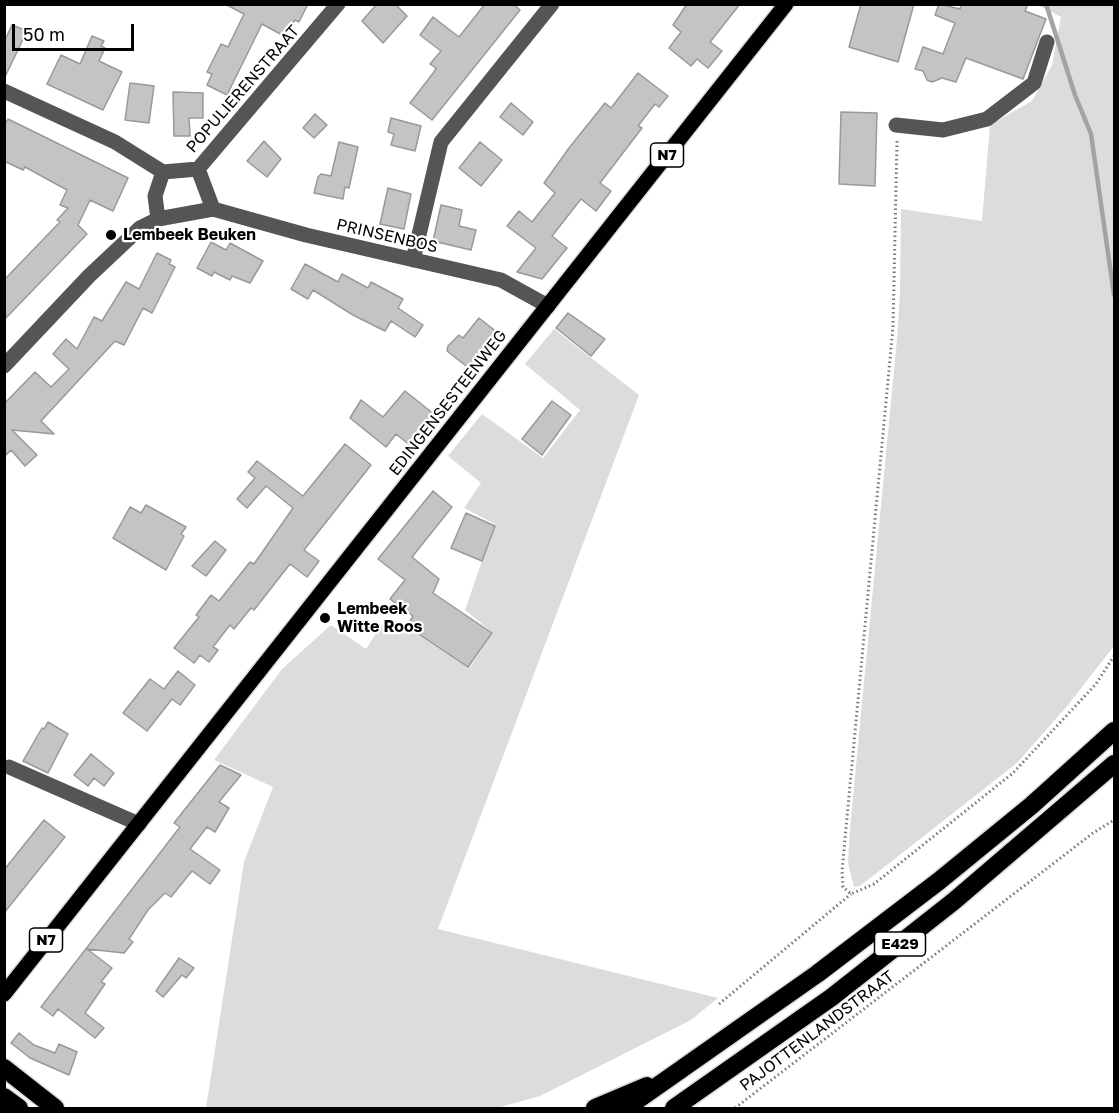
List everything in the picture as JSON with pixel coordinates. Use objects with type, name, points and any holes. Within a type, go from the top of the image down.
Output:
[{"type":"highway","name":"E429","points":[[626,1108],[672,1078],[817,974],[939,881],[1032,805],[1114,731]]},
{"type":"highway","name":"E429","points":[[674,1108],[832,997],[954,901],[1114,764]]},
{"type":"highway","points":[[4,1068],[56,1108]]},
{"type":"highway","points":[[594,1108],[618,1096],[672,1078]]},
{"type":"highway","points":[[4,1097],[19,1108]]},
{"type":"main road","name":"EDINGENSESTEENWEG","points":[[4,994],[786,4]]},
{"type":"street","name":"POPULIERENSTRAAT","points":[[198,169],[338,4]]},
{"type":"street","points":[[413,260],[441,142],[552,4]]},
{"type":"street","points":[[896,125],[943,130],[987,119],[1034,83],[1047,42]]},
{"type":"street","points":[[4,91],[116,142],[164,172],[198,169],[213,209]]},
{"type":"street","points":[[158,219],[155,196],[164,172]]},
{"type":"street","name":"PRINSENBOS","points":[[4,366],[89,276],[140,228],[158,219],[213,209],[306,235],[501,280],[548,306]]},
{"type":"street","points":[[9,767],[139,824]]},
{"type":"path","points":[[851,894],[843,887],[842,871],[881,433],[894,327],[896,125]]},
{"type":"path","points":[[719,1004],[851,894],[874,884],[1013,773],[1096,684],[1114,656]]},
{"type":"path","name":"PAJOTTENLANDSTRAAT","points":[[735,1108],[1093,833],[1114,820]]},
{"type":"shaded area","points":[[1038,5],[1114,5],[1114,646],[1068,705],[1017,763],[860,886],[854,887],[848,863],[850,828],[897,339],[901,209],[982,221],[990,125],[1032,101],[1052,65],[1061,17]]},
{"type":"shaded area","points":[[554,329],[639,395],[438,929],[718,998],[691,1020],[540,1096],[497,1108],[206,1108],[244,862],[273,787],[214,760],[282,669],[331,625],[366,649],[386,618],[407,625],[470,667],[493,633],[465,610],[495,524],[464,508],[481,483],[448,456],[482,414],[543,458],[580,410],[525,364]]},
{"type":"building","points":[[225,4],[308,4],[299,22],[295,20],[284,36],[262,24],[227,95],[207,85],[212,74],[207,72],[221,44],[228,47],[244,14]]},
{"type":"building","points":[[377,4],[395,4],[407,16],[383,43],[362,21]]},
{"type":"building","points":[[485,4],[513,4],[520,10],[432,120],[410,103],[434,72],[436,68],[430,64],[441,51],[420,35],[433,17],[459,37]]},
{"type":"building","points":[[687,4],[740,4],[710,42],[722,51],[708,68],[697,59],[691,66],[669,48],[681,32],[673,25]]},
{"type":"building","points":[[861,4],[914,4],[898,62],[849,47]]},
{"type":"building","points":[[939,4],[960,9],[961,4],[1028,4],[1025,11],[1046,19],[1023,79],[966,58],[956,82],[942,78],[932,82],[927,80],[923,71],[915,69],[923,47],[943,54],[955,23],[935,15]]},
{"type":"building","points":[[12,25],[27,31],[4,79],[4,42]]},
{"type":"building","points":[[92,36],[104,41],[101,46],[105,48],[99,61],[122,72],[103,110],[47,84],[61,55],[80,64]]},
{"type":"building","points":[[638,73],[668,96],[659,107],[655,104],[638,126],[642,128],[600,183],[611,191],[596,211],[581,199],[552,236],[567,248],[542,279],[517,272],[536,248],[507,226],[519,211],[532,222],[555,193],[544,183],[605,103],[611,108]]},
{"type":"building","points":[[130,83],[154,86],[149,123],[125,120]]},
{"type":"building","points":[[173,92],[203,93],[203,118],[189,118],[190,136],[174,136]]},
{"type":"building","points":[[511,103],[533,122],[523,135],[500,117]]},
{"type":"building","points":[[841,112],[877,113],[875,186],[839,184]]},
{"type":"building","points":[[315,114],[327,125],[314,138],[303,128]]},
{"type":"building","points":[[391,118],[421,126],[415,151],[391,145],[394,134],[388,132]]},
{"type":"building","points":[[8,119],[128,178],[113,211],[90,200],[78,225],[87,234],[4,320],[4,280],[60,222],[57,220],[68,208],[60,205],[67,190],[25,167],[23,170],[4,161],[4,126]]},
{"type":"building","points":[[264,141],[281,159],[267,177],[247,161]]},
{"type":"building","points":[[339,142],[358,147],[349,188],[345,187],[343,199],[314,193],[321,174],[331,176]]},
{"type":"building","points":[[480,142],[502,160],[481,186],[459,168]]},
{"type":"building","points":[[388,188],[411,194],[404,229],[380,224]]},
{"type":"building","points":[[441,205],[462,210],[459,226],[476,230],[471,250],[433,241]]},
{"type":"building","points":[[211,242],[226,250],[230,243],[263,261],[250,283],[232,276],[230,280],[214,272],[212,276],[197,268]]},
{"type":"building","points":[[157,253],[171,260],[169,264],[175,267],[152,313],[143,308],[124,345],[115,341],[41,421],[54,434],[12,430],[37,455],[25,466],[11,450],[4,457],[4,404],[35,372],[51,387],[69,369],[53,354],[66,339],[77,349],[94,317],[102,321],[126,282],[139,289]]},
{"type":"building","points":[[305,264],[338,282],[342,274],[368,288],[371,282],[403,299],[398,308],[423,325],[415,337],[391,321],[385,331],[353,315],[313,290],[308,299],[291,289]]},
{"type":"building","points":[[568,313],[605,339],[591,356],[556,328]]},
{"type":"building","points":[[479,318],[498,333],[470,369],[447,351],[448,346],[459,335],[463,338]]},
{"type":"building","points":[[405,391],[435,415],[411,446],[396,434],[386,447],[350,418],[361,400],[383,417]]},
{"type":"building","points":[[552,401],[571,415],[542,455],[522,439]]},
{"type":"building","points":[[345,444],[371,465],[304,550],[319,561],[307,577],[290,564],[254,610],[251,608],[234,629],[230,625],[213,647],[218,650],[209,662],[200,655],[194,663],[174,648],[199,617],[196,615],[211,595],[219,601],[250,562],[254,564],[293,508],[266,486],[247,508],[237,499],[255,478],[248,472],[257,461],[303,496]]},
{"type":"building","points":[[433,491],[452,507],[412,557],[439,579],[433,593],[492,633],[468,667],[407,626],[413,616],[390,599],[405,580],[378,559]]},
{"type":"building","points":[[146,505],[186,527],[181,534],[184,536],[166,570],[113,538],[130,507],[141,513]]},
{"type":"building","points":[[466,513],[495,526],[482,561],[451,548]]},
{"type":"building","points":[[215,541],[226,550],[206,576],[192,566]]},
{"type":"building","points":[[178,671],[195,685],[180,705],[172,699],[147,731],[123,713],[150,679],[164,689]]},
{"type":"building","points":[[48,722],[68,734],[48,773],[23,761],[42,728],[44,729]]},
{"type":"building","points":[[91,754],[114,773],[104,786],[94,778],[88,786],[74,775]]},
{"type":"building","points":[[220,765],[241,775],[219,802],[229,808],[215,832],[207,827],[190,849],[220,870],[210,884],[192,871],[171,897],[165,893],[148,910],[129,939],[133,942],[124,953],[87,949],[112,968],[101,982],[105,984],[85,1013],[104,1028],[95,1038],[58,1009],[53,1016],[41,1007],[180,827],[174,823]]},
{"type":"building","points":[[44,820],[65,837],[4,913],[4,870]]},
{"type":"building","points":[[179,958],[194,968],[186,978],[182,975],[163,997],[156,991]]},
{"type":"building","points":[[19,1033],[34,1045],[55,1053],[59,1044],[77,1052],[69,1075],[30,1058],[11,1043]]},
{"type":"waterway","points":[[1046,4],[1075,95],[1091,134],[1114,295]]},
{"type":"place","name":"Lembeek Beuken","points":[[111,235]]},
{"type":"place","name":"Lembeek Witte Roos","points":[[325,618]]}]
